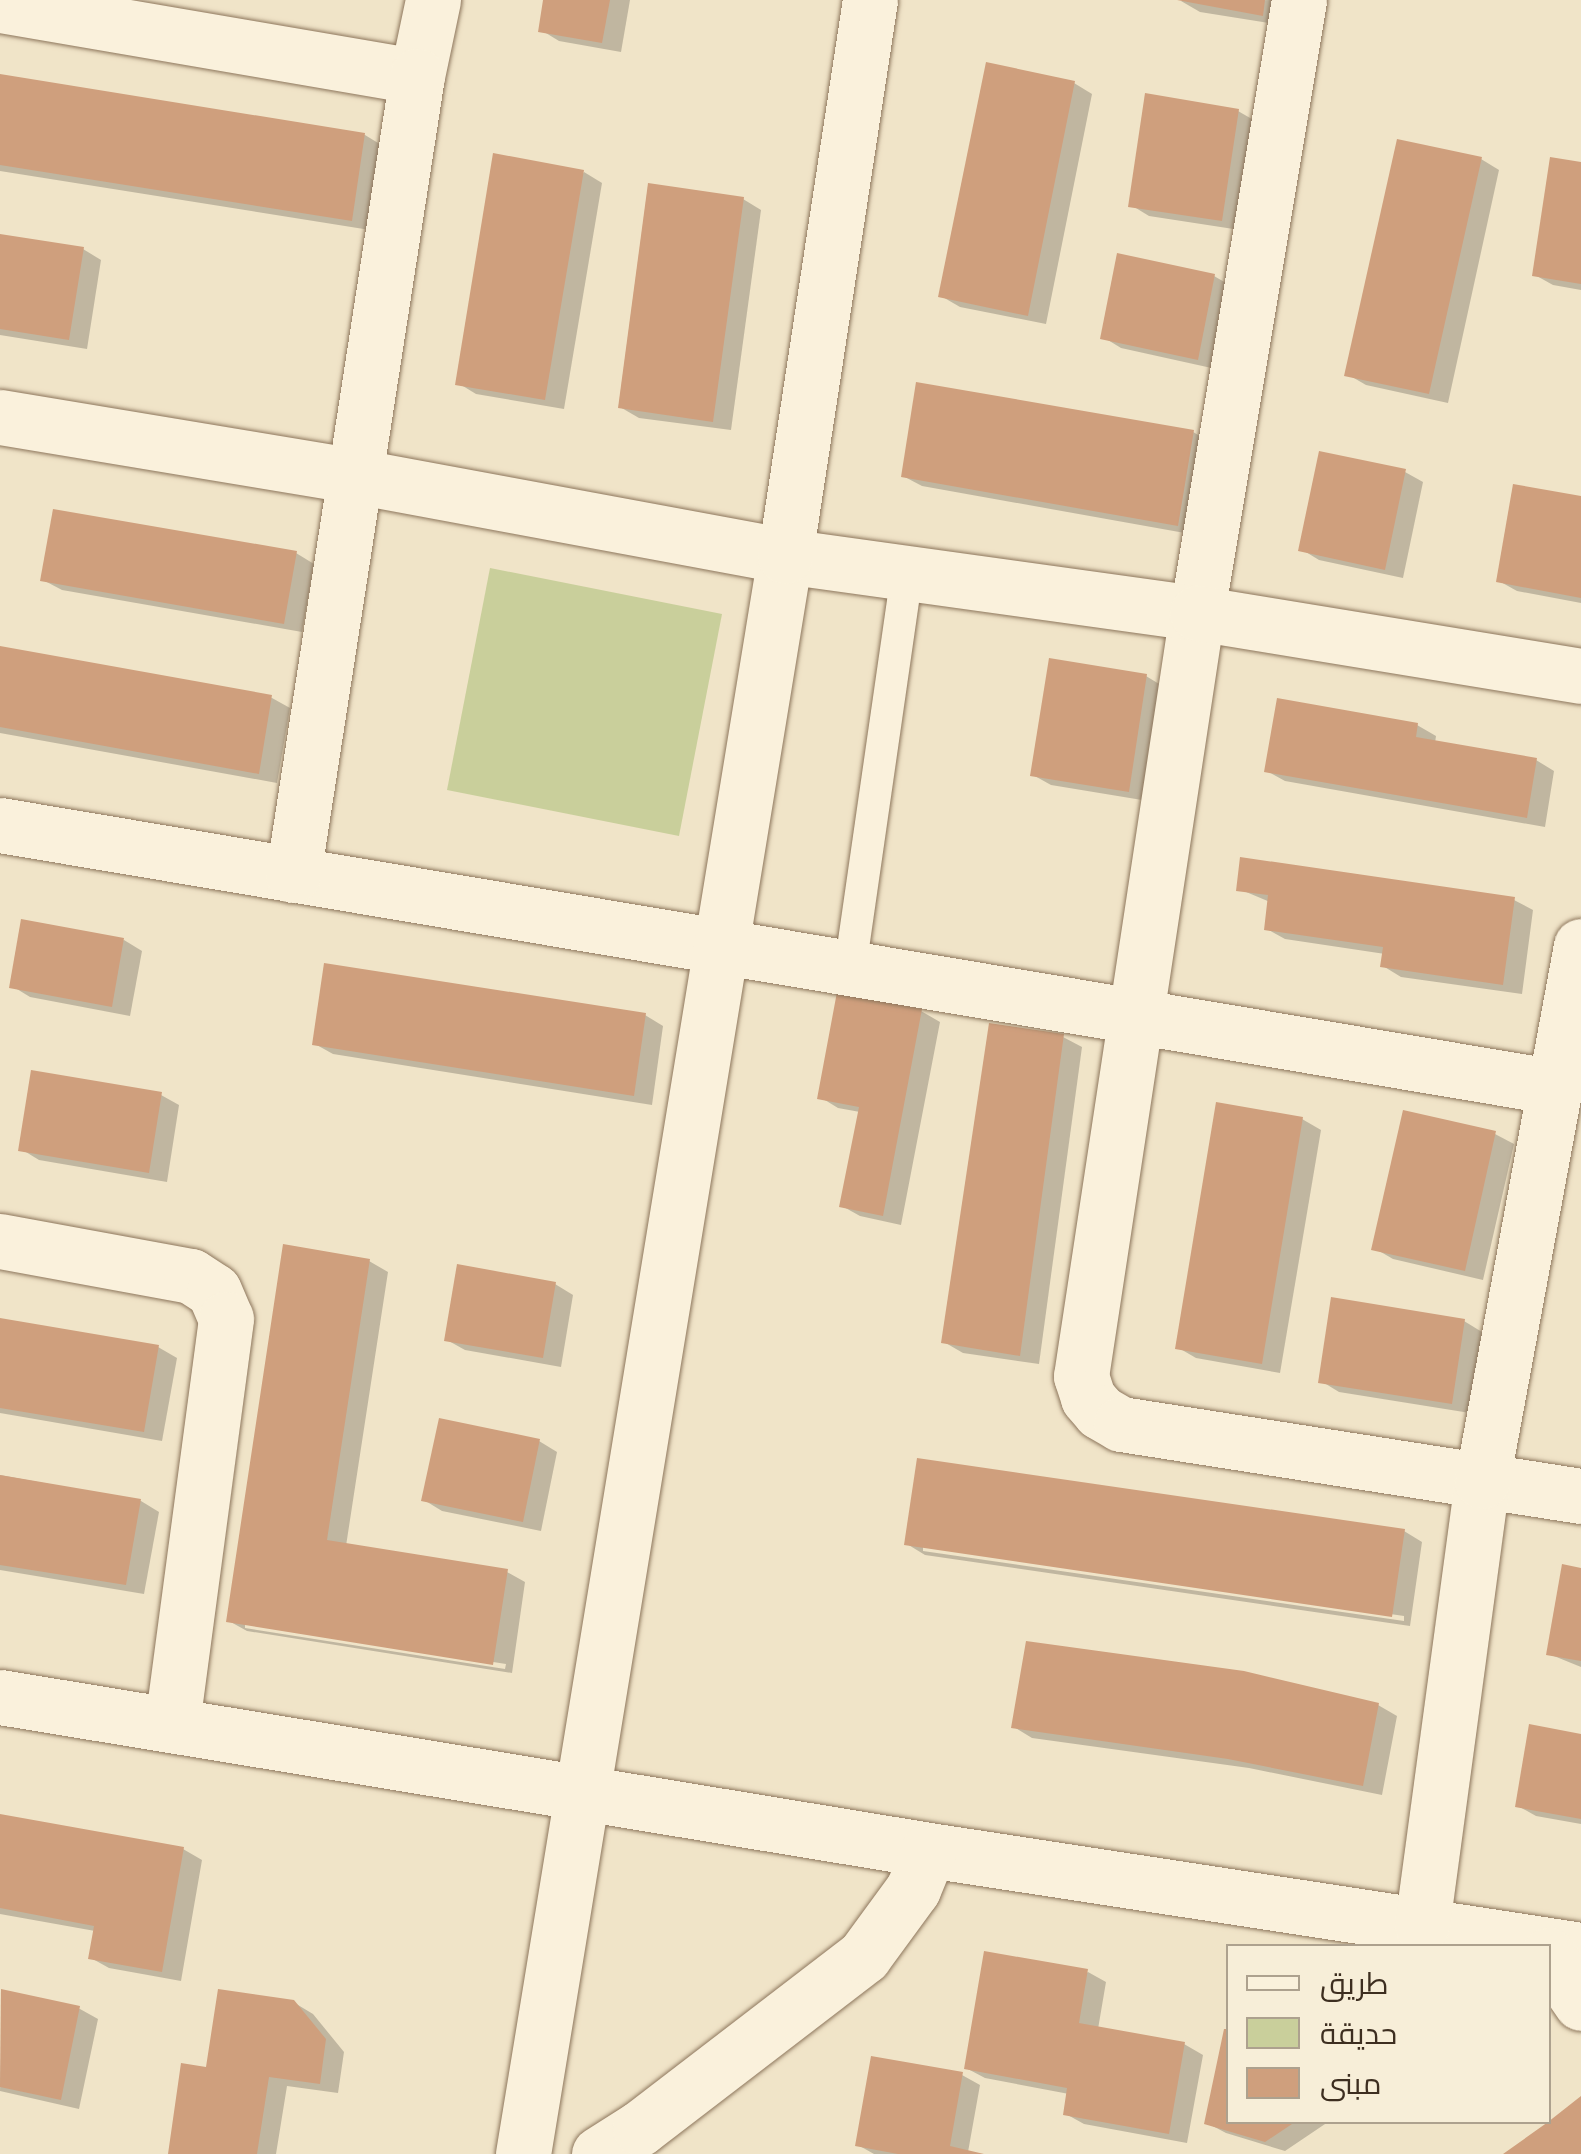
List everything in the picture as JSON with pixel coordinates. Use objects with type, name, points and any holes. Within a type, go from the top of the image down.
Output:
[{"type":"street","points":[[293,874],[433,0]]},
{"type":"street","points":[[522,2154],[785,556],[870,0]]},
{"type":"street","points":[[1300,0],[1197,613],[1081,1376],[1088,1398],[1100,1412],[1121,1424],[1581,1496]]},
{"type":"street","points":[[0,6],[418,76]]},
{"type":"street","points":[[0,417],[356,476],[785,556],[1197,613],[1581,676]]},
{"type":"street","points":[[0,825],[1554,1087]]},
{"type":"street","points":[[1422,1925],[1482,1481],[1581,946]]},
{"type":"street","points":[[0,1242],[191,1276],[214,1292],[226,1319],[172,1724]]},
{"type":"street","points":[[0,1696],[1526,1944]]},
{"type":"street","points":[[600,2154],[640,2128],[864,1956],[914,1890],[929,1850]]},
{"type":"street","points":[[1553,1949],[1581,2003]]},
{"type":"lane","points":[[850,969],[907,573]]},
{"type":"green space","points":[[490,568],[722,614],[679,836],[447,790]]},
{"type":"building","points":[[543,0],[610,0],[602,43],[538,32]]},
{"type":"building","points":[[1177,0],[1265,0],[1263,16]]},
{"type":"building","points":[[986,62],[1075,81],[1028,316],[938,297]]},
{"type":"building","points":[[0,74],[365,133],[352,221],[0,165]]},
{"type":"building","points":[[1145,93],[1239,109],[1222,221],[1128,207]]},
{"type":"building","points":[[1397,139],[1482,157],[1429,394],[1344,376]]},
{"type":"building","points":[[493,153],[584,170],[545,400],[455,385]]},
{"type":"building","points":[[1550,157],[1581,162],[1581,284],[1532,276]]},
{"type":"building","points":[[648,183],[744,197],[713,422],[618,408]]},
{"type":"building","points":[[0,234],[84,247],[69,340],[0,329]]},
{"type":"building","points":[[1117,253],[1215,274],[1198,360],[1100,339]]},
{"type":"building","points":[[916,382],[1194,430],[1178,526],[901,477]]},
{"type":"building","points":[[1319,451],[1406,469],[1385,570],[1298,551]]},
{"type":"building","points":[[1513,484],[1581,496],[1581,598],[1496,582]]},
{"type":"building","points":[[53,509],[297,551],[284,624],[40,581]]},
{"type":"building","points":[[0,646],[272,695],[259,774],[0,727]]},
{"type":"building","points":[[1049,658],[1147,674],[1129,792],[1030,776]]},
{"type":"building","points":[[1277,698],[1418,723],[1416,737],[1537,758],[1527,818],[1264,772]]},
{"type":"building","points":[[1240,857],[1515,897],[1503,985],[1380,967],[1383,947],[1264,930],[1268,895],[1236,891]]},
{"type":"building","points":[[21,919],[124,938],[112,1007],[9,988]]},
{"type":"building","points":[[324,963],[646,1013],[634,1096],[312,1045]]},
{"type":"building","points":[[837,992],[922,1009],[883,1216],[839,1207],[859,1107],[817,1099]]},
{"type":"building","points":[[989,1023],[1064,1034],[1020,1356],[941,1343]]},
{"type":"building","points":[[31,1070],[162,1092],[149,1173],[18,1151]]},
{"type":"building","points":[[1216,1102],[1303,1117],[1262,1364],[1175,1349]]},
{"type":"building","points":[[1403,1110],[1496,1131],[1465,1271],[1371,1250]]},
{"type":"building","points":[[283,1244],[370,1259],[327,1540],[508,1569],[493,1665],[226,1622]]},
{"type":"building","points":[[457,1264],[556,1282],[543,1358],[444,1341]]},
{"type":"building","points":[[1331,1297],[1465,1319],[1452,1404],[1318,1383]]},
{"type":"building","points":[[0,1318],[159,1345],[144,1432],[0,1408]]},
{"type":"building","points":[[439,1418],[540,1439],[523,1522],[421,1501]]},
{"type":"building","points":[[917,1458],[1405,1529],[1392,1617],[904,1545]]},
{"type":"building","points":[[0,1475],[141,1499],[126,1585],[0,1565]]},
{"type":"building","points":[[1562,1564],[1581,1568],[1581,1661],[1546,1655]]},
{"type":"building","points":[[1026,1641],[1244,1671],[1379,1703],[1363,1786],[1228,1759],[1011,1728]]},
{"type":"building","points":[[1529,1724],[1581,1734],[1581,1819],[1515,1807]]},
{"type":"building","points":[[0,1814],[184,1847],[162,1972],[88,1959],[94,1926],[0,1908]]},
{"type":"building","points":[[984,1951],[1088,1969],[1079,2023],[1185,2042],[1169,2134],[1063,2115],[1067,2088],[964,2069]]},
{"type":"building","points":[[1,1989],[80,2006],[61,2100],[0,2087]]},
{"type":"building","points":[[218,1989],[294,2000],[326,2039],[320,2084],[269,2077],[257,2154],[168,2154],[181,2063],[206,2067]]},
{"type":"building","points":[[1226,2029],[1226,2124],[1292,2124],[1265,2142],[1204,2124]]},
{"type":"building","points":[[871,2056],[963,2072],[950,2146],[984,2154],[898,2154],[855,2146]]},
{"type":"building","points":[[1581,2096],[1581,2154],[1503,2154],[1545,2124],[1551,2124],[1551,2120]]}]
